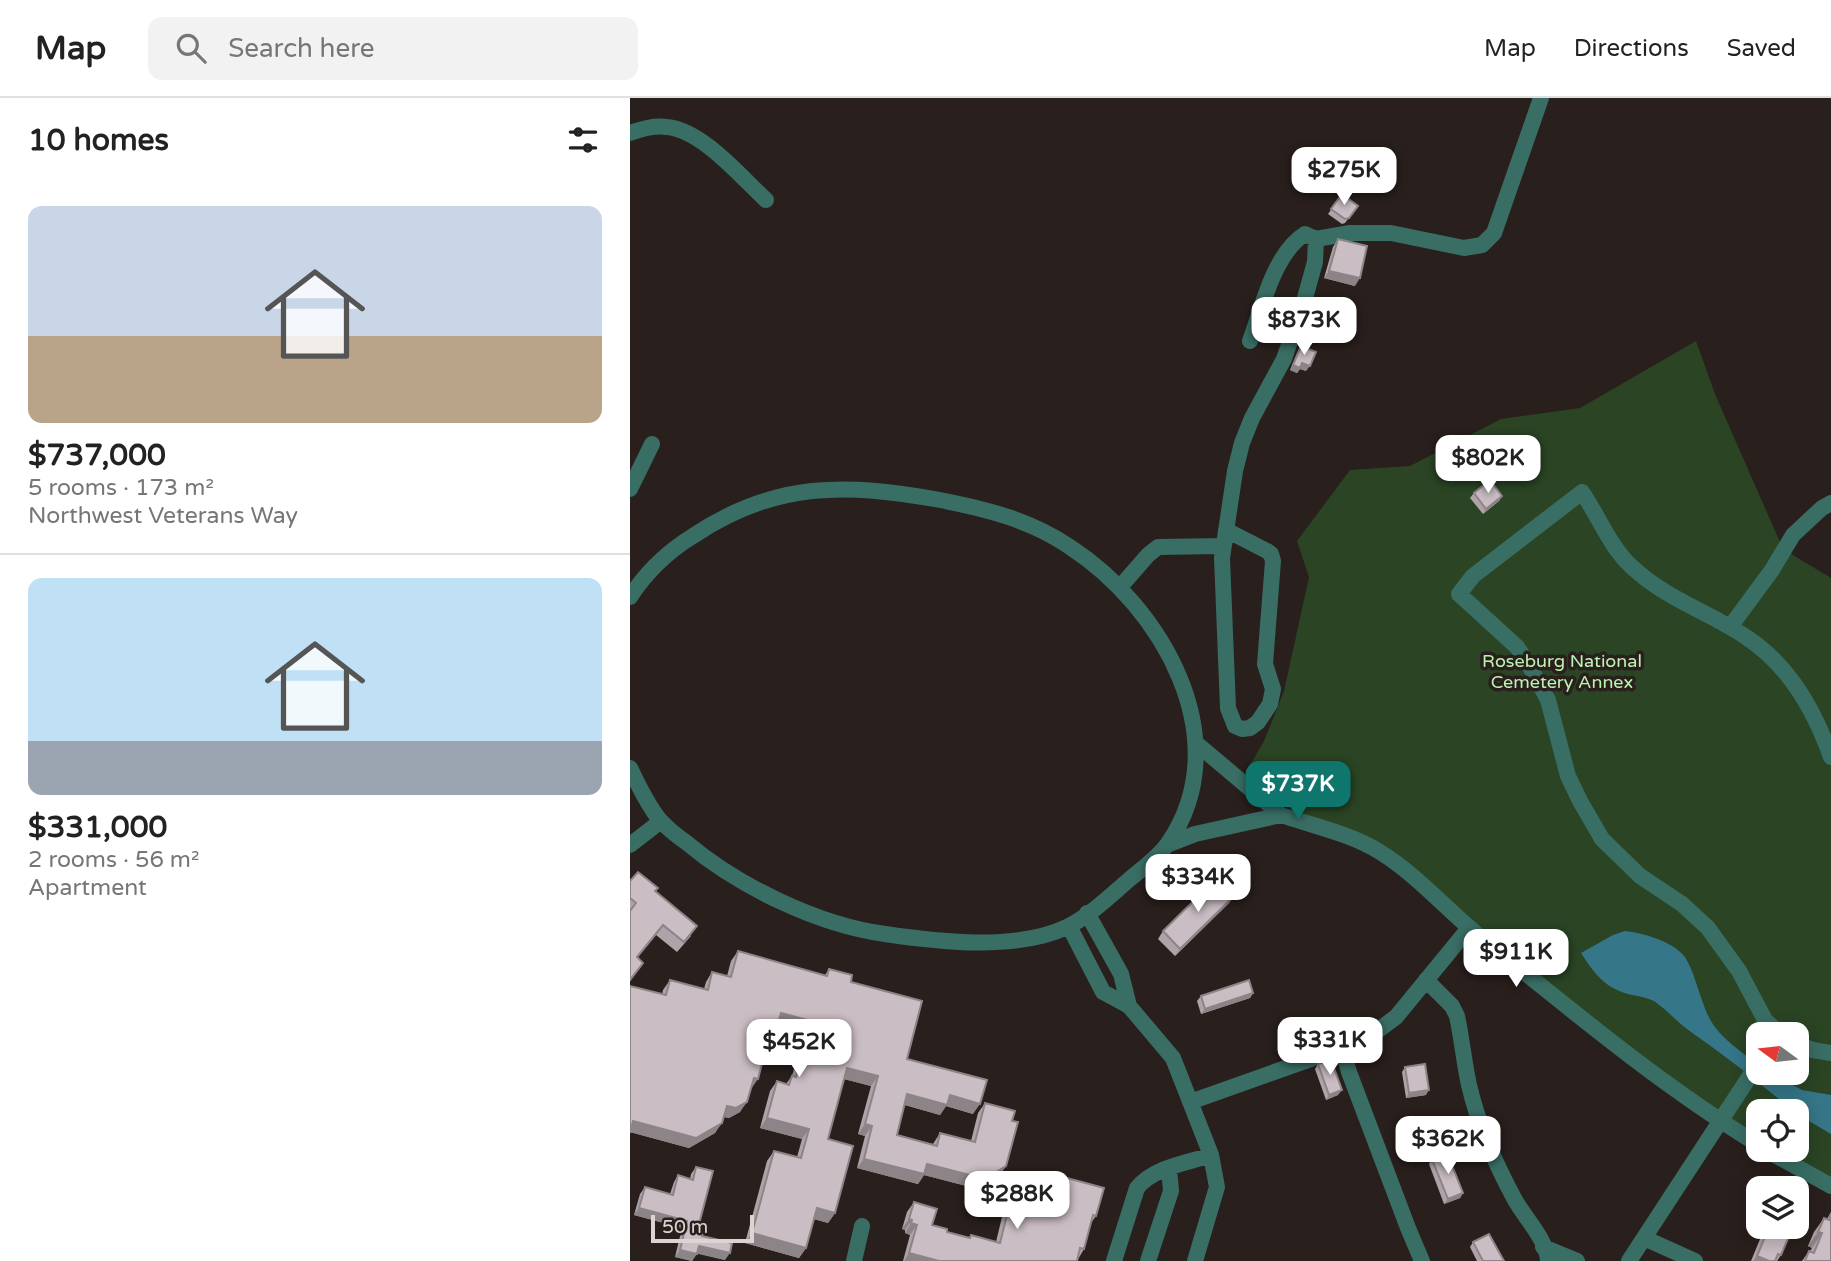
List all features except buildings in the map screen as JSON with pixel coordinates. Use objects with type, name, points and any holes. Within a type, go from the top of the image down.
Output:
[{"type":"street","points":[[1251,341],[1282,258],[1296,240],[1305,234],[1316,239],[1350,233],[1391,233],[1464,248],[1482,245],[1494,233],[1541,98]]},
{"type":"street","points":[[630,133],[649,127],[668,127],[684,131],[699,139],[766,200]]},
{"type":"street","points":[[1120,587],[1158,547],[1224,538],[1271,554],[1273,561],[1265,664],[1273,690],[1265,714],[1248,728],[1235,726],[1228,708],[1224,538],[1242,443],[1283,359],[1315,262],[1316,239]]},
{"type":"street","points":[[630,489],[652,444]]},
{"type":"street","points":[[630,597],[668,552],[709,525],[738,509],[800,491],[836,488],[922,497],[981,508],[1042,531],[1097,566],[1120,587],[1142,613],[1177,673],[1194,717],[1195,776],[1189,802],[1167,845]]},
{"type":"street","points":[[1767,1022],[1739,971],[1708,928],[1682,904],[1640,876],[1602,839],[1569,776],[1548,700],[1529,665],[1517,647],[1459,594],[1473,576],[1583,492],[1606,533],[1631,566],[1668,594],[1730,627],[1762,648],[1793,682],[1816,718],[1831,757]]},
{"type":"street","points":[[1730,627],[1772,570],[1793,535],[1831,503]]},
{"type":"street","points":[[1196,743],[1281,816],[1353,839],[1379,851],[1407,871],[1469,928],[1668,1084],[1746,1137]]},
{"type":"street","points":[[630,768],[661,821],[707,860],[738,879],[810,914],[874,933],[943,941],[1010,940],[1040,936],[1069,926],[1120,887],[1167,845],[1217,828],[1281,816]]},
{"type":"street","points":[[630,845],[661,821]]},
{"type":"street","points":[[1087,913],[1121,974],[1129,1006]]},
{"type":"street","points":[[1069,926],[1104,992],[1129,1006],[1173,1058],[1211,1155],[1217,1186],[1195,1261]]},
{"type":"street","points":[[1190,1101],[1369,1037],[1396,1017],[1469,928]]},
{"type":"street","points":[[1426,980],[1452,1006],[1457,1016],[1470,1087],[1480,1121],[1515,1201],[1545,1254],[1577,1261]]},
{"type":"street","points":[[1342,1048],[1422,1261]]},
{"type":"street","points":[[1810,1049],[1831,1053]]},
{"type":"street","points":[[1629,1261],[1746,1081]]},
{"type":"street","points":[[1114,1261],[1138,1188],[1150,1176],[1211,1155]]},
{"type":"street","points":[[1788,1162],[1831,1186]]},
{"type":"street","points":[[1148,1261],[1171,1191],[1169,1168]]},
{"type":"street","points":[[854,1261],[862,1226]]},
{"type":"street","points":[[1644,1238],[1695,1261]]},
{"type":"green space","name":"Roseburg National Cemetery Annex","points":[[1696,341],[1715,394],[1783,549],[1831,578],[1831,1186],[1788,1162],[1809,1162],[1809,1099],[1746,1099],[1746,1135],[1353,839],[1270,799],[1249,767],[1264,741],[1284,691],[1309,577],[1297,541],[1350,470],[1410,466],[1501,419],[1580,408]]},
{"type":"water","points":[[1625,931],[1648,936],[1665,942],[1684,956],[1715,1028],[1746,1055],[1746,1072],[1654,1001],[1620,991],[1600,978],[1581,953]]},
{"type":"water","points":[[1761,1085],[1793,1085],[1802,1090],[1831,1095],[1831,1134],[1809,1121],[1809,1099],[1778,1099]]}]
